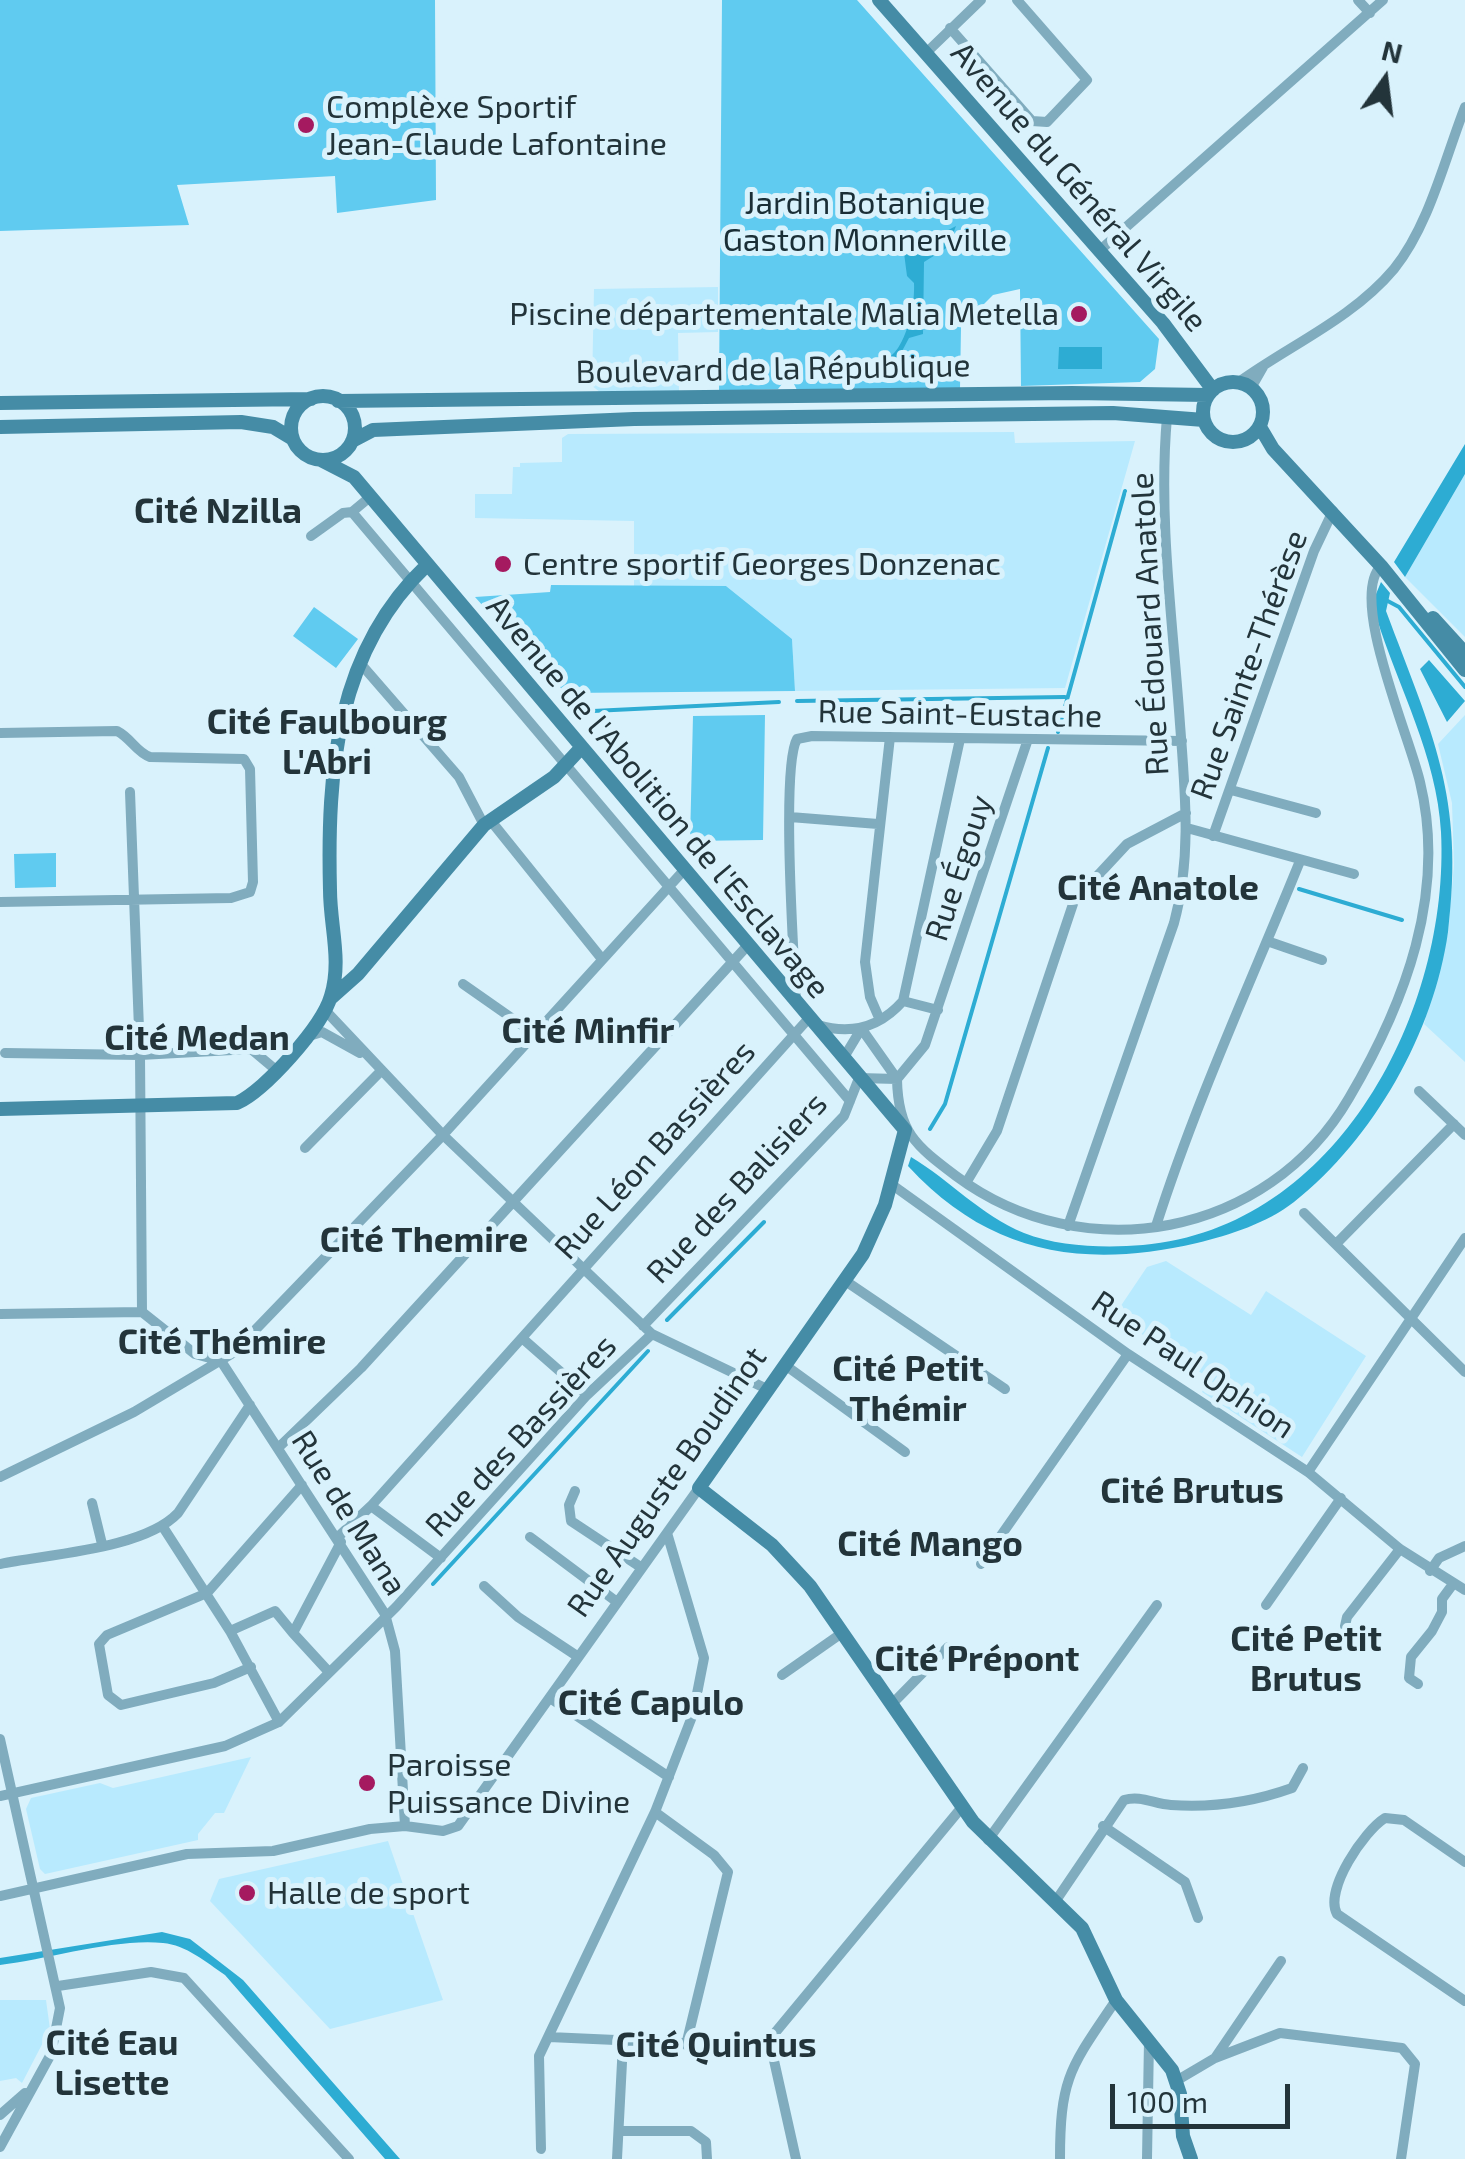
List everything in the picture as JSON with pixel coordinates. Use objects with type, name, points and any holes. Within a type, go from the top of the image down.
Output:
[{"type":"street","name":"Avenue du Général Virgile","points":[[879,0],[1198,365],[1227,388]]},
{"type":"street","points":[[926,53],[981,0]]},
{"type":"street","points":[[950,28],[1032,121],[1047,122],[1088,82],[1017,0]]},
{"type":"street","points":[[1358,0],[1370,13]]},
{"type":"street","points":[[1099,251],[1384,0]]},
{"type":"street","points":[[1273,450],[1245,440],[1224,441],[1204,420],[1227,388],[1346,312],[1396,266],[1418,224],[1465,107]]},
{"type":"street","points":[[1227,388],[1262,402],[1260,427],[1273,450],[1384,568],[1465,670]]},
{"type":"street","name":"Boulevard de la République","points":[[338,401],[1227,388]]},
{"type":"street","points":[[293,439],[292,420],[311,399]]},
{"type":"street","points":[[0,403],[338,401],[351,414],[352,474]]},
{"type":"street","name":"Boulevard de la République","points":[[350,444],[373,430],[634,420],[1167,416],[1204,420]]},
{"type":"street","name":"Rue Édouard Anatole","points":[[1068,1226],[1174,922],[1183,885],[1187,828],[1168,562],[1167,416]]},
{"type":"street","points":[[0,426],[253,423],[272,427],[293,439],[306,455],[321,460],[340,455],[350,444]]},
{"type":"street","points":[[1245,440],[1260,427]]},
{"type":"street","name":"Avenue de l'Abolition de l'Esclavage","points":[[321,460],[352,474],[905,1130]]},
{"type":"street","points":[[311,536],[370,497]]},
{"type":"street","name":"Rue Sainte-Thérèse","points":[[1213,836],[1314,551],[1333,511]]},
{"type":"street","name":"Avenue de l'Abolition de l'Esclavage","points":[[352,512],[850,1102]]},
{"type":"street","points":[[426,565],[410,581],[348,686],[330,798],[330,897],[337,961],[328,1004],[380,1072],[648,1330],[768,1388]]},
{"type":"street","points":[[861,1028],[897,1078],[905,1130],[924,1152],[1003,1208],[1068,1226],[1112,1230],[1156,1226],[1201,1218],[1250,1199],[1286,1175],[1339,1116],[1404,989],[1418,942],[1428,844],[1412,748],[1369,612],[1370,589],[1384,568]]},
{"type":"street","points":[[1400,587],[1462,648]]},
{"type":"street","points":[[360,663],[459,777],[488,823],[602,959]]},
{"type":"street","points":[[0,733],[117,730],[130,738],[140,754],[247,762],[253,882],[243,896],[0,902]]},
{"type":"street","points":[[880,1020],[870,997],[866,962],[890,737]]},
{"type":"street","name":"Rue Saint-Eustache","points":[[790,817],[791,756],[798,738],[1182,741]]},
{"type":"street","points":[[811,1021],[832,1029],[861,1028],[880,1020],[903,1001],[960,739]]},
{"type":"street","name":"Rue Égouy","points":[[897,1078],[925,1045],[1027,742]]},
{"type":"street","points":[[0,1109],[236,1103],[255,1095],[328,1004],[488,823],[512,810],[568,764],[580,748]]},
{"type":"street","points":[[1231,790],[1316,813]]},
{"type":"street","points":[[130,792],[140,1055],[142,1312]]},
{"type":"street","points":[[966,1183],[997,1130],[1074,901],[1127,844],[1186,813]]},
{"type":"street","points":[[796,1003],[790,817],[878,824]]},
{"type":"street","points":[[1187,828],[1354,874]]},
{"type":"street","points":[[1156,1226],[1187,1128],[1222,1056],[1300,860]]},
{"type":"street","points":[[0,1477],[120,1419],[221,1361],[443,1135],[685,868]]},
{"type":"street","points":[[1268,942],[1322,960]]},
{"type":"street","points":[[278,1448],[361,1368],[748,945]]},
{"type":"street","points":[[337,961],[344,975],[358,974]]},
{"type":"street","points":[[463,984],[533,1033]]},
{"type":"street","points":[[903,1001],[938,1010]]},
{"type":"street","name":"Rue Léon Bassières","points":[[292,1633],[339,1539],[522,1338],[580,1268],[794,1034],[811,1021]]},
{"type":"street","points":[[843,1059],[861,1028]]},
{"type":"street","points":[[302,1040],[322,1032],[365,1056]]},
{"type":"street","points":[[5,1053],[140,1055],[251,1048],[276,1070]]},
{"type":"street","points":[[305,1148],[380,1072]]},
{"type":"street","points":[[859,1078],[897,1078]]},
{"type":"street","name":"Rue des Balisiers","points":[[648,1330],[844,1116],[859,1078]]},
{"type":"street","points":[[1419,1091],[1465,1135]]},
{"type":"street","points":[[1336,1244],[1454,1124]]},
{"type":"street","name":"Rue Auguste Boudinot","points":[[405,1826],[443,1831],[458,1826],[550,1698],[844,1280],[874,1231],[905,1130]]},
{"type":"street","name":"Rue Paul Ophion","points":[[891,1184],[1128,1354],[1308,1472],[1400,1549],[1465,1590]]},
{"type":"street","points":[[1304,1213],[1465,1372]]},
{"type":"street","points":[[1308,1472],[1465,1238]]},
{"type":"street","points":[[844,1280],[1005,1389]]},
{"type":"street","points":[[0,1314],[142,1312],[196,1354],[221,1361]]},
{"type":"street","name":"Rue des Bassières","points":[[278,1722],[441,1558],[648,1330]]},
{"type":"street","points":[[522,1338],[587,1395]]},
{"type":"street","points":[[981,1564],[1128,1354]]},
{"type":"street","name":"Rue de Mana","points":[[221,1361],[385,1614],[395,1651],[405,1826]]},
{"type":"street","points":[[785,1365],[905,1452]]},
{"type":"street","points":[[0,1564],[102,1544],[163,1527],[250,1405]]},
{"type":"street","points":[[250,1666],[214,1682],[128,1705],[110,1699],[98,1647],[103,1637],[206,1592],[302,1484]]},
{"type":"street","points":[[699,1488],[772,1545],[810,1586],[988,1840],[1057,1899],[1082,1928],[1116,2000],[1176,2081],[1183,2136],[1191,2159]]},
{"type":"street","points":[[575,1492],[568,1505],[571,1520],[642,1568]]},
{"type":"street","points":[[1266,1606],[1341,1498]]},
{"type":"street","points":[[92,1503],[102,1544]]},
{"type":"street","points":[[371,1506],[441,1558]]},
{"type":"street","points":[[6,1795],[226,1746],[278,1722],[230,1631],[163,1527]]},
{"type":"street","points":[[540,2149],[536,2074],[549,2037],[655,1812],[694,1714],[704,1658],[667,1533]]},
{"type":"street","points":[[530,1536],[616,1602]]},
{"type":"street","points":[[1430,1571],[1439,1558],[1465,1546]]},
{"type":"street","points":[[1353,1634],[1345,1626],[1347,1617],[1400,1549]]},
{"type":"street","points":[[1418,1684],[1409,1678],[1411,1658],[1432,1631],[1442,1612],[1442,1599],[1453,1584]]},
{"type":"street","points":[[484,1586],[518,1617],[578,1656]]},
{"type":"street","points":[[988,1840],[1158,1605]]},
{"type":"street","points":[[230,1631],[274,1611],[326,1670]]},
{"type":"street","points":[[782,1675],[842,1633]]},
{"type":"street","points":[[891,1704],[948,1647]]},
{"type":"street","points":[[550,1698],[669,1777]]},
{"type":"street","points":[[0,1740],[6,1795],[58,1986],[56,2038],[0,2147]]},
{"type":"street","points":[[1057,1899],[1102,1826],[1124,1800],[1135,1796],[1168,1805],[1235,1804],[1292,1788],[1302,1768]]},
{"type":"street","points":[[796,2159],[771,2047],[777,2029],[962,1807]]},
{"type":"street","points":[[655,1812],[714,1855],[728,1872],[686,2045]]},
{"type":"street","points":[[1465,1862],[1404,1820],[1386,1818],[1375,1826],[1338,1881],[1332,1901],[1337,1914],[1465,2001]]},
{"type":"street","points":[[0,1896],[187,1854],[273,1851],[370,1828],[405,1826]]},
{"type":"street","points":[[1102,1826],[1186,1882],[1198,1918]]},
{"type":"street","points":[[1215,2058],[1281,1960]]},
{"type":"street","points":[[58,1986],[150,1972],[184,1978],[350,2159]]},
{"type":"street","points":[[1060,2159],[1063,2089],[1072,2066],[1116,2000]]},
{"type":"street","points":[[1176,2081],[1215,2058],[1286,2032],[1407,2050],[1415,2064],[1400,2159]]},
{"type":"street","points":[[549,2037],[771,2047]]},
{"type":"street","points":[[1147,2159],[1149,2040]]},
{"type":"street","points":[[617,2159],[623,2043]]},
{"type":"street","points":[[0,2116],[33,2086]]},
{"type":"street","points":[[620,2130],[691,2131],[706,2142],[707,2159]]},
{"type":"shaded area","points":[[956,226],[948,247],[924,262],[923,334],[909,338],[892,370],[883,367],[870,379],[898,348],[910,317],[914,283],[907,276],[904,253]]},
{"type":"shaded area","points":[[718,287],[718,332],[678,333],[679,391],[600,392],[592,386],[594,289]]},
{"type":"shaded area","points":[[1059,347],[1102,347],[1102,369],[1058,369]]},
{"type":"shaded area","points":[[1014,432],[1015,443],[1135,441],[1065,688],[795,691],[792,639],[726,586],[634,586],[634,521],[475,518],[475,494],[512,494],[513,467],[520,467],[520,463],[562,462],[562,438],[568,434]]},
{"type":"shaded area","points":[[1465,444],[1465,474],[1405,577],[1394,562]]},
{"type":"shaded area","points":[[1465,474],[1465,637],[1405,577]]},
{"type":"shaded area","points":[[1381,582],[1390,593],[1386,611],[1441,767],[1452,842],[1448,932],[1441,970],[1414,1045],[1396,1081],[1350,1147],[1323,1176],[1283,1209],[1235,1232],[1156,1251],[1078,1254],[1041,1248],[972,1219],[939,1196],[908,1166],[911,1157],[993,1217],[1024,1233],[1083,1245],[1143,1245],[1212,1230],[1273,1198],[1325,1154],[1368,1099],[1402,1036],[1426,969],[1439,900],[1441,832],[1424,749],[1376,616],[1376,594]]},
{"type":"shaded area","points":[[1429,660],[1465,701],[1447,722],[1420,669]]},
{"type":"shaded area","points":[[1465,715],[1465,1062],[1424,1024],[1448,933],[1454,865],[1452,803],[1438,744]]},
{"type":"shaded area","points":[[1166,1261],[1251,1315],[1266,1291],[1366,1356],[1302,1457],[1202,1392],[1209,1378],[1114,1316],[1147,1267]]},
{"type":"shaded area","points":[[251,1757],[224,1813],[215,1813],[198,1834],[198,1840],[45,1874],[40,1869],[26,1809],[31,1798],[100,1783],[113,1788]]},
{"type":"shaded area","points":[[388,1841],[443,2000],[330,2029],[210,1901],[219,1879]]},
{"type":"shaded area","points":[[162,1932],[190,1939],[243,1980],[400,2159],[385,2159],[225,1975],[188,1951],[171,1944],[125,1943],[0,1965],[0,1958]]},
{"type":"shaded area","points":[[0,2000],[46,2000],[50,2029],[22,2083],[16,2078],[0,2081]]},
{"type":"green space","points":[[0,0],[435,0],[436,200],[337,213],[335,176],[177,185],[189,225],[0,231]]},
{"type":"green space","name":"Jardin Botanique Gaston Monnerville","points":[[722,0],[857,0],[1159,339],[1155,369],[1140,382],[1021,386],[1020,289],[993,295],[961,327],[960,388],[797,390],[794,384],[782,384],[778,389],[719,391]]},
{"type":"green space","points":[[551,585],[726,586],[792,639],[795,691],[565,693],[491,602],[483,606],[475,597],[550,592]]},
{"type":"green space","points":[[314,607],[358,639],[336,668],[293,636]]},
{"type":"green space","points":[[765,715],[763,840],[690,841],[693,716]]},
{"type":"green space","points":[[56,853],[56,887],[15,888],[14,854]]},
{"type":"waterway","points":[[1058,732],[1125,491]]},
{"type":"waterway","points":[[1384,599],[1399,607],[1465,687]]},
{"type":"waterway","points":[[797,701],[1065,697]]},
{"type":"waterway","points":[[593,711],[779,702]]},
{"type":"waterway","points":[[930,1129],[945,1104],[1048,748]]},
{"type":"waterway","points":[[1299,889],[1402,920]]},
{"type":"waterway","points":[[667,1320],[764,1222]]},
{"type":"waterway","points":[[433,1584],[648,1351]]},
{"type":"place","name":"Complèxe Sportif Jean-Claude Lafontaine","points":[[306,125]]},
{"type":"place","name":"Piscine départementale Malia Metella","points":[[1079,314]]},
{"type":"place","name":"Centre sportif Georges Donzenac","points":[[503,564]]},
{"type":"place","name":"Paroisse Puissance Divine","points":[[367,1783]]},
{"type":"place","name":"Halle de sport","points":[[247,1893]]},
{"type":"district","name":"Cité Nzilla","points":[[218,511]]},
{"type":"district","name":"Cité Faulbourg L'Abri","points":[[327,742]]},
{"type":"district","name":"Cité Anatole","points":[[1158,888]]},
{"type":"district","name":"Cité Minfir","points":[[588,1031]]},
{"type":"district","name":"Cité Medan","points":[[197,1038]]},
{"type":"district","name":"Cité Themire","points":[[424,1240]]},
{"type":"district","name":"Cité Thémire","points":[[222,1342]]},
{"type":"district","name":"Cité Petit Thémir","points":[[908,1389]]},
{"type":"district","name":"Cité Brutus","points":[[1192,1491]]},
{"type":"district","name":"Cité Mango","points":[[930,1544]]},
{"type":"district","name":"Cité Prépont","points":[[977,1659]]},
{"type":"district","name":"Cité Petit Brutus","points":[[1306,1659]]},
{"type":"district","name":"Cité Capulo","points":[[651,1703]]},
{"type":"district","name":"Cité Quintus","points":[[716,2045]]},
{"type":"district","name":"Cité Eau Lisette","points":[[112,2063]]}]
